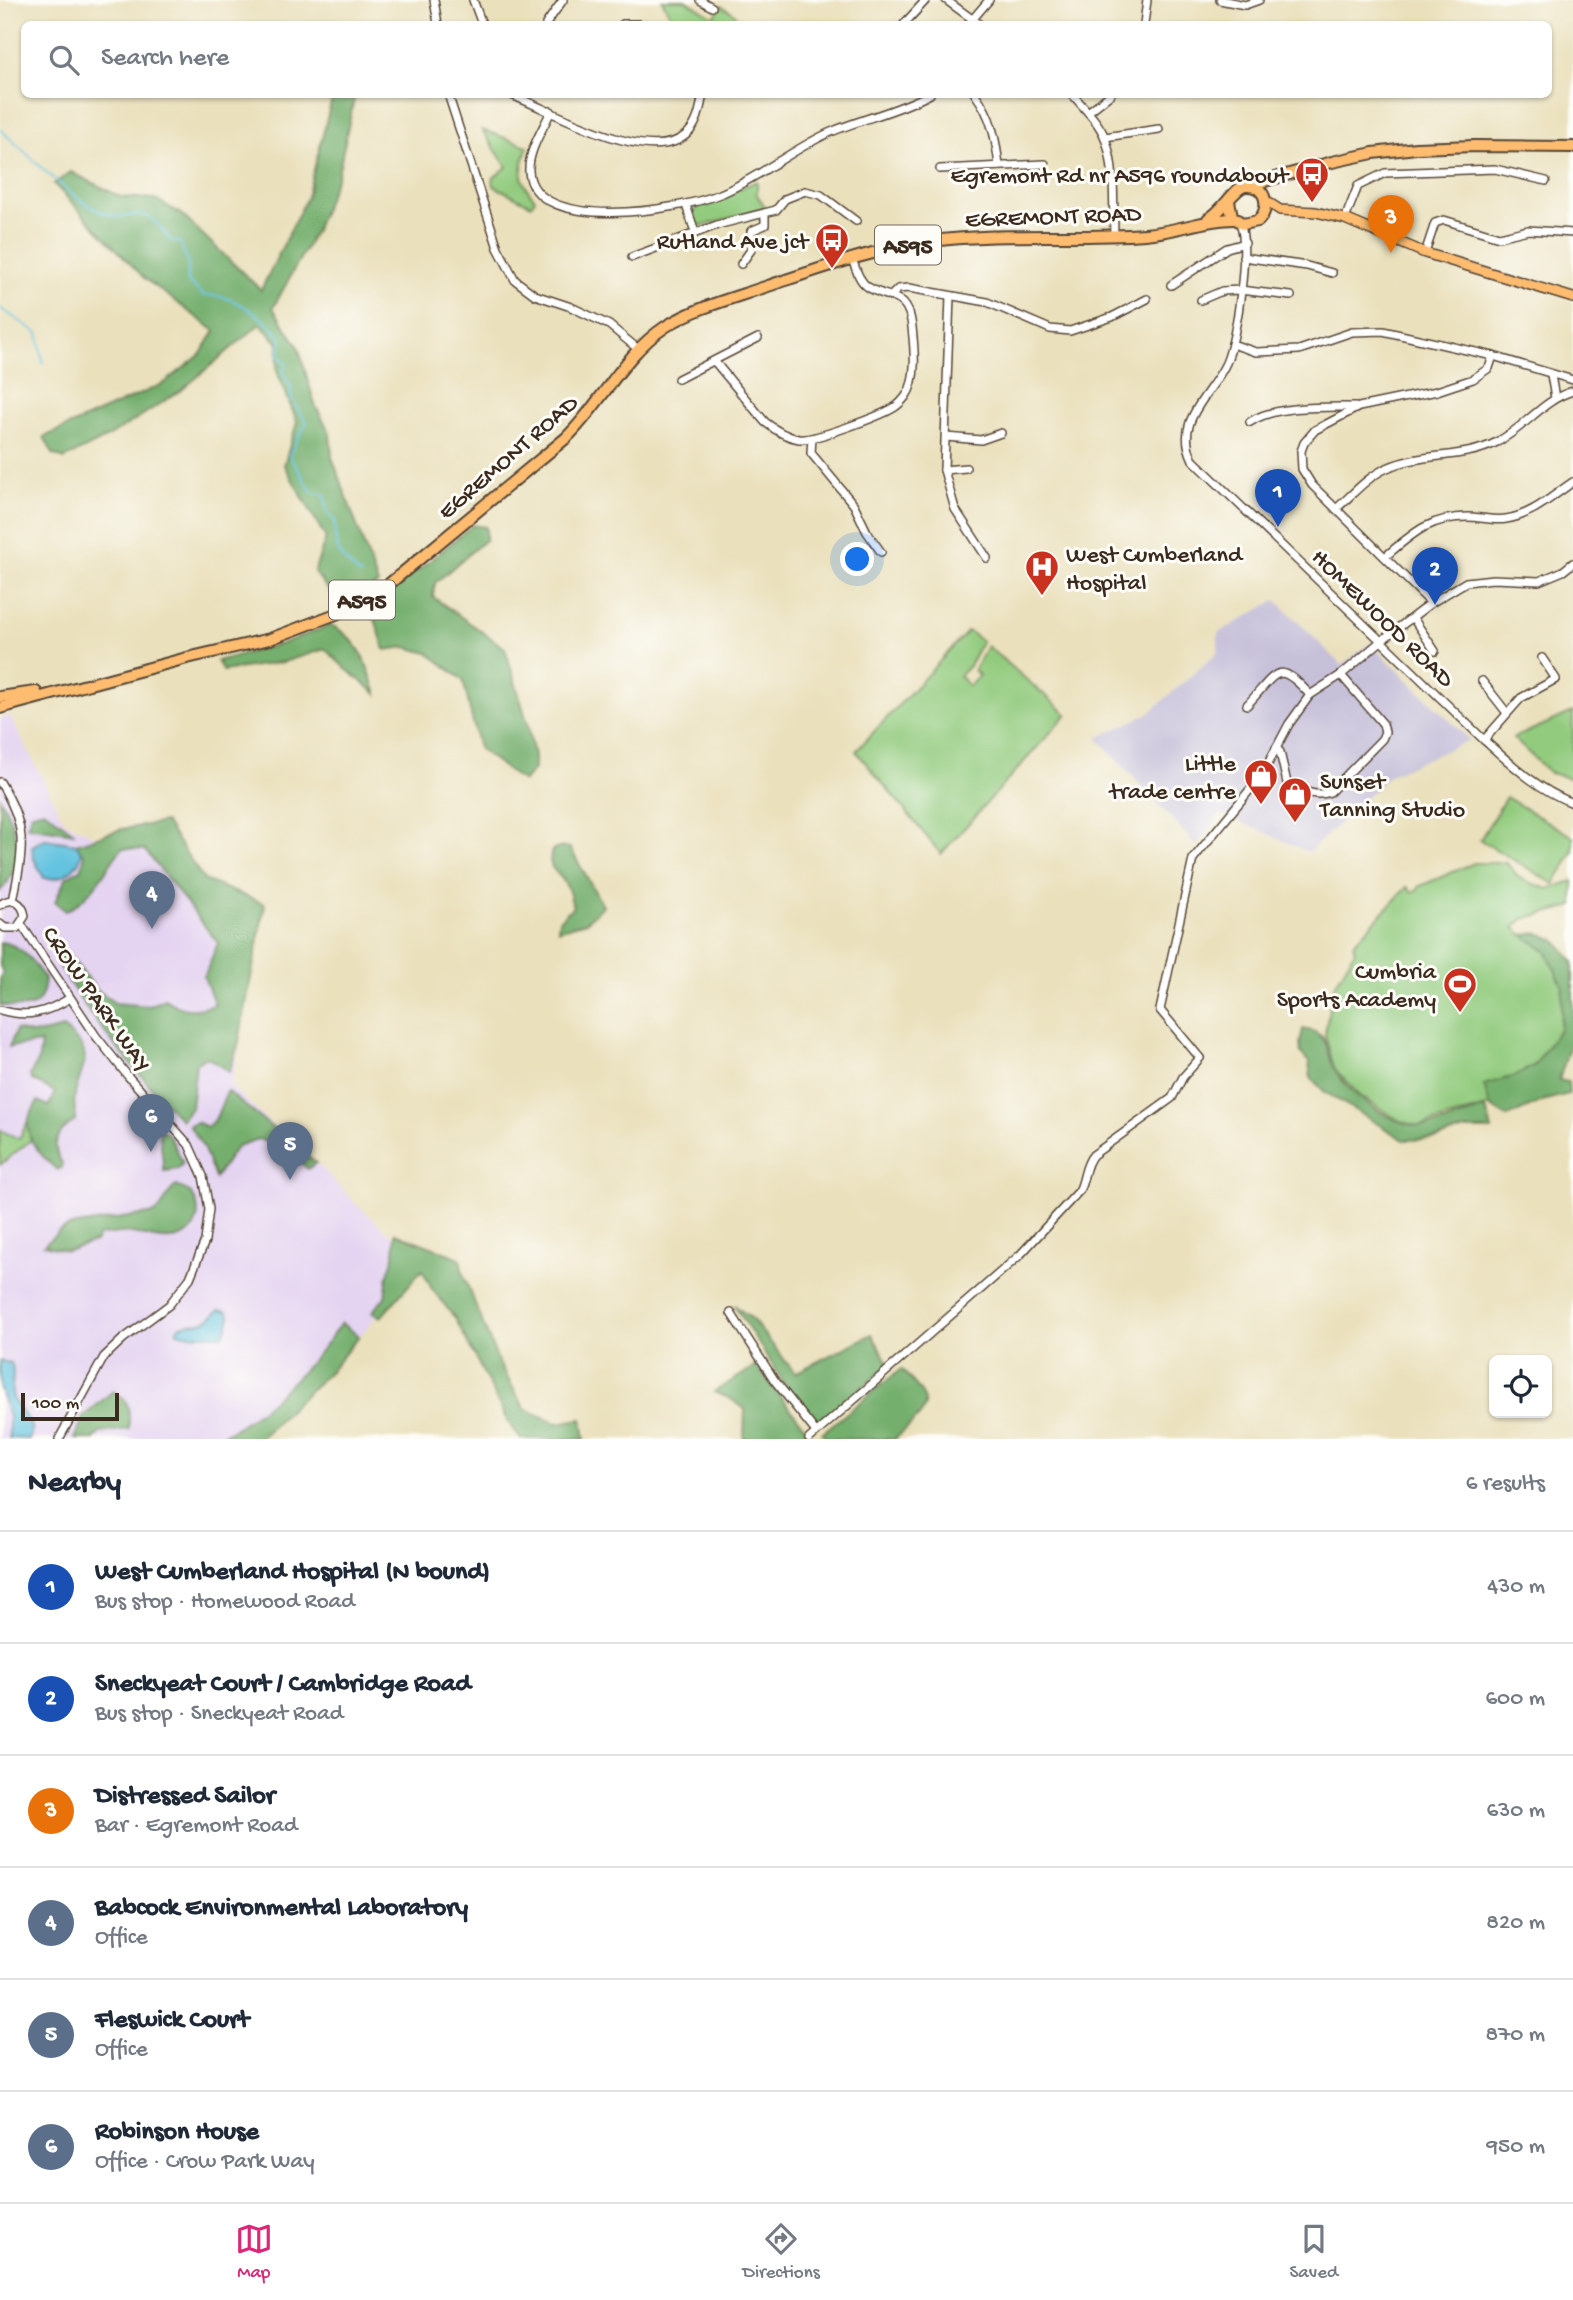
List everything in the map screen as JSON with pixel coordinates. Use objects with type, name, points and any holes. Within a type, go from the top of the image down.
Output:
[{"type":"highway","name":"A595","points":[[1200,223],[1213,216],[1237,189],[1373,153],[1416,148],[1573,147]]},
{"type":"highway","name":"A595","points":[[1265,198],[1286,176]]},
{"type":"highway","points":[[1247,186],[1258,189],[1265,198],[1266,208],[1260,219]]},
{"type":"highway","points":[[1229,201],[1229,211],[1237,221]]},
{"type":"highway","name":"A595","points":[[1200,223],[1237,221],[1247,224],[1260,219]]},
{"type":"highway","name":"EGREMONT ROAD","points":[[0,708],[187,657],[270,639],[336,614],[383,589],[566,438],[593,410],[638,349],[666,327],[703,308],[852,260],[936,241],[1157,233],[1200,223]]},
{"type":"highway","name":"EGREMONT ROAD","points":[[0,697],[77,687]]},
{"type":"main road","points":[[1265,198],[1275,209],[1324,213],[1345,219],[1426,253],[1573,298]]},
{"type":"main road","points":[[1260,219],[1289,212]]},
{"type":"street","points":[[434,0],[438,21]]},
{"type":"street","points":[[474,0],[481,21]]},
{"type":"street","points":[[550,21],[563,0]]},
{"type":"street","points":[[699,0],[712,7]]},
{"type":"street","points":[[907,21],[926,0]]},
{"type":"street","points":[[946,0],[975,21]]},
{"type":"street","points":[[977,21],[989,0]]},
{"type":"street","points":[[1144,21],[1147,0]]},
{"type":"street","points":[[1220,0],[1245,5],[1259,0]]},
{"type":"street","points":[[450,98],[498,248],[515,280],[535,295],[571,307],[610,325],[638,349]]},
{"type":"street","points":[[519,98],[604,134],[647,145],[674,142],[688,133],[697,119],[702,98]]},
{"type":"street","points":[[551,111],[531,155],[529,166],[531,182],[545,199],[575,208],[605,212],[650,211],[685,205],[730,190],[830,132],[919,98]]},
{"type":"street","points":[[978,98],[996,133],[999,166]]},
{"type":"street","points":[[1076,98],[1105,136],[1111,168],[1114,235]]},
{"type":"street","points":[[1088,112],[1106,98]]},
{"type":"street","points":[[1105,136],[1159,129]]},
{"type":"street","points":[[940,169],[1045,164]]},
{"type":"street","points":[[1345,219],[1358,186],[1385,173],[1495,169],[1546,181]]},
{"type":"street","points":[[632,257],[695,232],[776,210],[785,199],[810,191],[821,195],[856,221]]},
{"type":"street","points":[[685,205],[695,232]]},
{"type":"street","points":[[741,264],[751,250],[751,231],[765,225],[765,213]]},
{"type":"street","points":[[1171,285],[1227,248],[1245,243],[1260,219]]},
{"type":"street","points":[[1426,253],[1434,223],[1444,220],[1499,237],[1528,230],[1573,233]]},
{"type":"street","points":[[1237,221],[1245,243]]},
{"type":"street","name":"HOMEWOOD ROAD","points":[[1245,243],[1232,344],[1221,372],[1193,412],[1188,424],[1187,442],[1193,460],[1484,740],[1525,777],[1573,803]]},
{"type":"street","points":[[1243,257],[1307,266],[1332,273]]},
{"type":"street","points":[[715,362],[756,412],[775,430],[797,439],[813,438],[899,404],[908,394],[912,382],[912,325],[902,302],[892,295],[868,287],[852,260]]},
{"type":"street","points":[[892,295],[898,289],[909,288],[988,302],[1050,329],[1070,331],[1112,317],[1147,299]]},
{"type":"street","points":[[1201,300],[1222,291],[1240,290],[1291,296]]},
{"type":"street","points":[[950,296],[944,470],[955,509],[987,558]]},
{"type":"street","points":[[1232,344],[1256,352],[1299,350],[1352,332],[1383,331],[1493,356],[1573,380]]},
{"type":"street","points":[[678,379],[758,338]]},
{"type":"street","points":[[1250,422],[1261,414],[1320,407],[1359,407],[1437,391],[1473,379],[1489,368],[1493,356]]},
{"type":"street","points":[[1551,375],[1555,398]]},
{"type":"street","points":[[1336,509],[1385,468],[1411,460],[1479,450],[1495,444],[1555,398],[1573,391]]},
{"type":"street","points":[[1320,407],[1324,426]]},
{"type":"street","points":[[1359,407],[1309,435],[1301,452],[1307,478],[1432,603]]},
{"type":"street","points":[[946,437],[981,440],[1001,433]]},
{"type":"street","points":[[813,438],[811,453],[854,505],[867,532],[881,552]]},
{"type":"street","points":[[944,470],[966,468]]},
{"type":"street","points":[[1386,556],[1410,535],[1431,523],[1454,518],[1504,519],[1517,516],[1540,506],[1573,482]]},
{"type":"street","points":[[809,1439],[1020,1255],[1079,1191],[1089,1159],[1172,1098],[1183,1077],[1200,1058],[1160,1010],[1193,859],[1262,775],[1289,724],[1310,695],[1341,675],[1432,603],[1472,580],[1539,581],[1563,571],[1573,563]]},
{"type":"street","points":[[1413,618],[1435,652]]},
{"type":"street","points":[[1484,740],[1521,698],[1556,679],[1542,658]]},
{"type":"street","points":[[1247,705],[1275,674],[1284,672],[1293,676],[1310,695]]},
{"type":"street","points":[[1276,748],[1280,752],[1287,783],[1310,794],[1322,795],[1330,792],[1382,739],[1385,732],[1383,724],[1341,675]]},
{"type":"street","points":[[1482,681],[1507,713]]},
{"type":"street","points":[[0,782],[16,810],[21,832],[22,857],[13,901],[0,905]]},
{"type":"street","name":"CROW PARK WAY","points":[[13,901],[23,908],[25,916],[21,924],[112,1057],[189,1145],[203,1176],[207,1195],[205,1241],[200,1258],[184,1287],[169,1305],[122,1339],[104,1357],[59,1439]]},
{"type":"street","points":[[0,924],[11,929],[21,924]]},
{"type":"street","points":[[0,1010],[38,1014],[55,1008],[70,998]]},
{"type":"street","points":[[731,1313],[775,1381],[816,1432]]},
{"type":"shaded area","points":[[1276,600],[1342,665],[1370,643],[1470,740],[1390,775],[1309,852],[1220,813],[1197,846],[1097,738],[1149,713],[1218,652],[1218,633]]},
{"type":"shaded area","points":[[10,716],[64,821],[94,836],[167,831],[204,880],[265,904],[231,1086],[422,1262],[333,1368],[259,1439],[0,1439],[0,719]]},
{"type":"green space","points":[[662,0],[685,0],[714,17],[721,6],[735,14],[737,21],[673,21]]},
{"type":"green space","points":[[332,98],[354,98],[338,174],[315,231],[273,308],[298,346],[315,405],[330,433],[332,457],[378,584],[340,604],[314,572],[326,538],[284,465],[297,422],[277,371],[278,343],[260,324],[183,389],[110,436],[64,459],[53,454],[44,437],[163,384],[200,355],[215,331],[144,278],[54,184],[71,172],[121,197],[155,199],[181,214],[261,290],[307,197]]},
{"type":"green space","points":[[482,130],[528,146],[522,174],[525,186],[535,199],[531,205],[494,186],[493,178],[507,167]]},
{"type":"green space","points":[[757,181],[757,195],[766,208],[702,226],[694,221],[692,215],[697,207]]},
{"type":"green space","points":[[473,525],[486,527],[486,539],[435,583],[433,597],[505,648],[528,725],[534,756],[534,769],[523,782],[479,749],[463,680],[428,653],[406,647],[385,650],[374,616],[373,605]]},
{"type":"green space","points":[[331,625],[350,638],[362,654],[377,694],[325,649],[283,662],[223,671],[217,661],[281,644]]},
{"type":"green space","points":[[968,631],[982,641],[969,666],[959,676],[969,686],[979,675],[974,670],[987,646],[1067,714],[941,854],[856,751]]},
{"type":"green space","points":[[1573,712],[1573,779],[1550,773],[1513,738]]},
{"type":"green space","points":[[1506,797],[1573,837],[1573,852],[1554,884],[1480,840]]},
{"type":"green space","points":[[0,798],[15,833],[16,857],[14,869],[0,891]]},
{"type":"green space","points":[[44,810],[75,833],[27,826],[32,813]]},
{"type":"green space","points":[[165,822],[204,880],[265,904],[238,1046],[229,1072],[207,1057],[196,1063],[191,1108],[181,1120],[99,1025],[58,963],[59,957],[64,954],[72,959],[96,989],[115,1003],[150,1006],[165,999],[189,1009],[215,1005],[204,977],[218,943],[145,850],[122,848],[91,891],[66,911],[55,902],[66,878],[80,869],[85,856],[76,844],[122,829]]},
{"type":"green space","points":[[570,848],[603,906],[586,922],[558,930],[559,920],[573,907],[567,887],[551,862],[552,850]]},
{"type":"green space","points":[[1474,863],[1506,863],[1521,879],[1547,889],[1573,881],[1573,906],[1523,919],[1514,928],[1547,952],[1563,987],[1560,1028],[1535,1065],[1515,1076],[1485,1085],[1490,1106],[1419,1126],[1400,1121],[1359,1095],[1334,1068],[1325,1034],[1332,990],[1355,951],[1353,944],[1407,887],[1412,892]]},
{"type":"green space","points":[[1538,933],[1556,940],[1573,961],[1573,1035],[1559,1080],[1568,1082],[1569,1094],[1545,1100],[1507,1117],[1490,1106],[1484,1085],[1515,1076],[1535,1065],[1560,1028],[1563,987],[1547,952],[1523,935]]},
{"type":"green space","points":[[0,942],[21,950],[45,979],[41,997],[32,1006],[0,1005],[0,977],[3,973],[0,966]]},
{"type":"green space","points":[[63,1028],[80,1045],[85,1058],[74,1097],[75,1121],[64,1129],[57,1139],[56,1150],[62,1163],[57,1170],[37,1149],[28,1129],[29,1119],[38,1101],[49,1106],[55,1092],[32,1080],[30,1075],[39,1058],[41,1043],[9,1047],[16,1030],[40,1033]]},
{"type":"green space","points":[[1303,1029],[1322,1038],[1340,1077],[1359,1097],[1385,1114],[1410,1125],[1422,1126],[1486,1108],[1492,1130],[1465,1130],[1435,1139],[1404,1140],[1325,1092],[1311,1078],[1309,1062],[1301,1053]]},
{"type":"green space","points":[[227,1091],[316,1163],[308,1169],[287,1151],[259,1139],[237,1146],[215,1178],[203,1147],[189,1125],[197,1122],[207,1127],[216,1118]]},
{"type":"green space","points":[[28,1121],[31,1140],[0,1165],[0,1130],[19,1139]]},
{"type":"green space","points":[[159,1128],[169,1135],[183,1163],[178,1169],[164,1171]]},
{"type":"green space","points":[[176,1186],[189,1192],[198,1209],[194,1227],[185,1235],[165,1239],[132,1233],[99,1235],[95,1242],[67,1251],[44,1245],[59,1231],[70,1226],[155,1213]]},
{"type":"green space","points":[[395,1233],[460,1258],[463,1274],[499,1363],[525,1409],[556,1423],[582,1419],[585,1439],[521,1439],[511,1427],[455,1318],[432,1289],[422,1270],[381,1317],[372,1312],[385,1297],[394,1256]]},
{"type":"green space","points":[[734,1305],[751,1318],[795,1373],[872,1334],[889,1365],[818,1424],[787,1388]]},
{"type":"green space","points":[[341,1323],[359,1336],[333,1368],[259,1439],[215,1439],[250,1418],[285,1389],[316,1356]]},
{"type":"green space","points":[[756,1366],[808,1431],[801,1439],[744,1439],[745,1409],[714,1392]]},
{"type":"green space","points":[[901,1369],[920,1391],[925,1406],[895,1439],[828,1439],[822,1433]]},
{"type":"green space","points":[[113,1391],[123,1398],[128,1406],[129,1429],[100,1433],[94,1439],[75,1439],[83,1417]]},
{"type":"water","points":[[45,839],[76,844],[82,853],[73,869],[63,876],[44,878],[33,857],[32,846]]},
{"type":"water","points":[[219,1310],[227,1311],[230,1316],[222,1335],[177,1332],[177,1328],[205,1321]]},
{"type":"water","points":[[0,1361],[11,1363],[13,1367],[12,1396],[30,1423],[29,1439],[9,1438],[9,1417],[0,1389]]},
{"type":"waterway","points":[[0,129],[63,186],[90,206],[114,216],[144,215],[152,219],[171,241],[180,242],[188,262],[188,282],[204,296],[225,298],[247,308],[282,339],[278,355],[286,363],[283,374],[291,387],[291,399],[307,422],[289,455],[312,492],[325,495],[327,513],[335,521],[339,552],[361,575]]},
{"type":"waterway","points":[[0,308],[38,333],[43,363]]},
{"type":"place","name":"Egremont Rd nr A596 roundabout","points":[[1312,204]]},
{"type":"place","name":"Distressed Sailor","points":[[1391,253]]},
{"type":"place","name":"Rutland Ave jct","points":[[832,270]]},
{"type":"place","name":"West Cumberland Hospital (N bound)","points":[[1278,527]]},
{"type":"place","name":"West Cumberland Hospital","points":[[1042,597]]},
{"type":"place","name":"Sneckyeat Court / Cambridge Road","points":[[1435,605]]},
{"type":"place","name":"Little trade centre","points":[[1261,806]]},
{"type":"place","name":"Sunset Tanning Studio","points":[[1295,824]]},
{"type":"place","name":"Babcock Environmental Laboratory","points":[[152,929]]},
{"type":"place","name":"Cumbria Sports Academy","points":[[1460,1014]]},
{"type":"place","name":"Robinson House","points":[[151,1152]]},
{"type":"place","name":"Fleswick Court","points":[[290,1180]]}]
